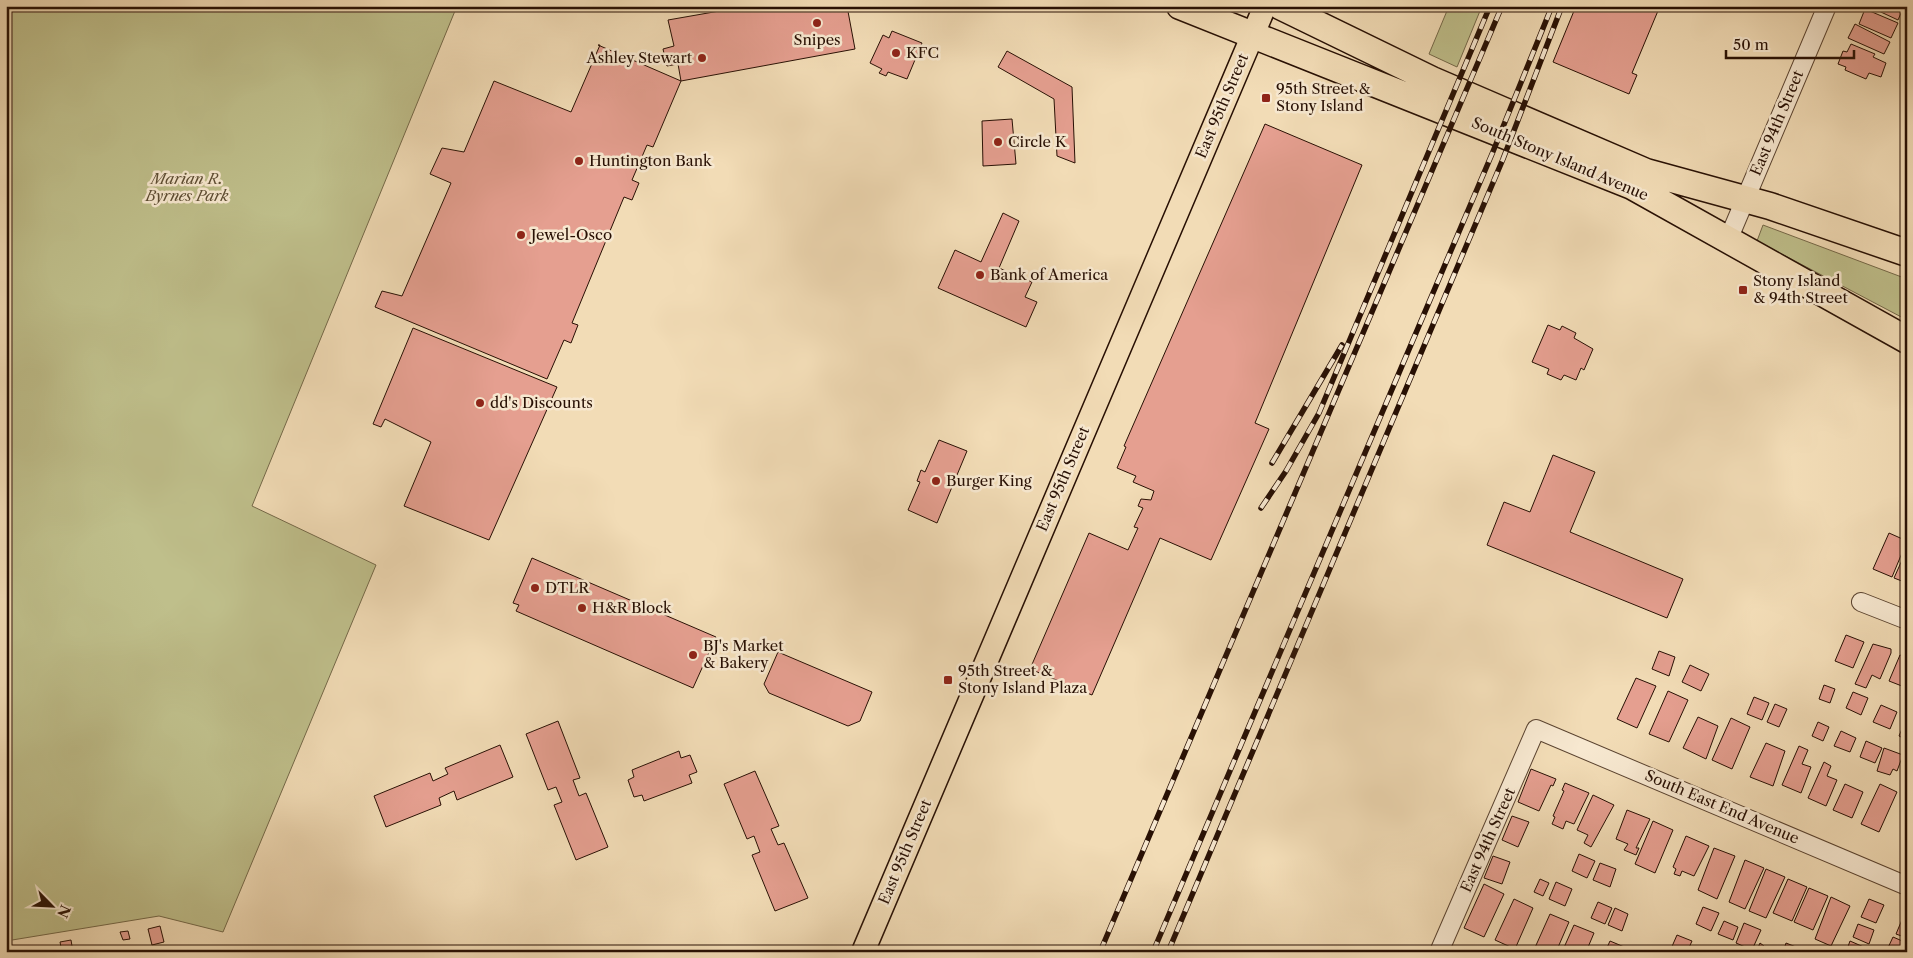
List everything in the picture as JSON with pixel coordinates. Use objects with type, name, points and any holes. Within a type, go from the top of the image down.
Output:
[{"type":"highway","name":"South Stony Island Avenue","points":[[1180,6],[1252,37],[1632,186],[1907,340]]},
{"type":"highway","name":"South Stony Island Avenue","points":[[1280,6],[1432,80],[1646,172],[1745,198],[1907,253]]},
{"type":"main road","name":"East 95th Street","points":[[863,952],[1265,6]]},
{"type":"street","name":"East 94th Street","points":[[1728,240],[1827,6]]},
{"type":"street","points":[[1861,602],[1907,620]]},
{"type":"street","name":"East 94th Street","points":[[1439,952],[1536,729]]},
{"type":"street","name":"South East End Avenue","points":[[1536,729],[1907,886]]},
{"type":"green space","name":"Marian R. Byrnes Park","points":[[6,6],[457,6],[252,506],[376,565],[223,932],[159,916],[6,941]]},
{"type":"green space","points":[[1449,6],[1482,6],[1457,67],[1429,54]]},
{"type":"green space","points":[[1763,225],[1907,279],[1907,320],[1757,241]]},
{"type":"building","points":[[748,6],[847,6],[855,49],[681,81],[678,64],[667,66],[663,49],[674,46],[668,20]]},
{"type":"building","points":[[1576,6],[1660,6],[1632,73],[1637,75],[1629,94],[1553,62]]},
{"type":"building","points":[[1868,6],[1907,6],[1907,13],[1902,11],[1898,20]]},
{"type":"building","points":[[1865,9],[1898,23],[1891,38],[1859,24]]},
{"type":"building","points":[[1855,24],[1890,42],[1884,54],[1848,38]]},
{"type":"building","name":"KFC","points":[[892,31],[922,43],[907,79],[888,72],[886,76],[879,73],[882,69],[870,63],[883,35],[889,38]]},
{"type":"building","points":[[1851,44],[1875,54],[1873,57],[1886,63],[1881,77],[1869,73],[1866,79],[1845,70],[1846,67],[1838,64],[1843,51],[1847,52]]},
{"type":"building","points":[[600,46],[681,81],[653,147],[647,145],[632,180],[639,183],[632,200],[624,197],[572,323],[578,325],[571,343],[564,340],[547,379],[375,307],[382,291],[402,296],[451,183],[430,174],[442,148],[464,152],[494,81],[571,112]]},
{"type":"building","points":[[1007,51],[1072,87],[1075,163],[1057,156],[1054,99],[998,67]]},
{"type":"building","points":[[1907,75],[1907,88],[1902,85]]},
{"type":"building","name":"Circle K","points":[[1012,119],[1016,164],[983,166],[982,121]]},
{"type":"building","points":[[1265,124],[1362,165],[1255,423],[1269,429],[1211,560],[1160,538],[1092,695],[1030,669],[1089,533],[1128,550],[1138,528],[1134,527],[1143,508],[1138,506],[1141,499],[1151,500],[1154,491],[1133,482],[1136,476],[1117,468],[1126,447],[1124,446]]},
{"type":"building","name":"Bank of America","points":[[1003,213],[1019,221],[999,268],[1032,282],[1025,297],[1037,302],[1026,327],[938,288],[955,250],[981,262]]},
{"type":"building","points":[[1548,325],[1560,330],[1562,326],[1576,333],[1574,338],[1593,349],[1584,370],[1581,368],[1576,380],[1564,375],[1561,380],[1547,374],[1549,369],[1532,362]]},
{"type":"building","points":[[413,328],[557,387],[489,540],[404,506],[431,442],[385,419],[381,427],[373,424]]},
{"type":"building","name":"Burger King","points":[[939,440],[967,451],[937,523],[908,510],[920,482],[917,481],[921,470],[925,472]]},
{"type":"building","points":[[1553,455],[1595,472],[1570,532],[1683,579],[1667,618],[1487,545],[1504,502],[1530,512]]},
{"type":"building","points":[[1889,533],[1907,541],[1892,577],[1873,569]]},
{"type":"building","points":[[1907,549],[1907,583],[1894,578]]},
{"type":"building","points":[[532,558],[716,637],[693,688],[516,611],[519,605],[513,603]]},
{"type":"building","points":[[1846,635],[1864,642],[1853,668],[1835,661]]},
{"type":"building","points":[[1873,644],[1891,649],[1891,653],[1880,679],[1872,675],[1866,688],[1855,684]]},
{"type":"building","points":[[1659,651],[1675,657],[1669,676],[1652,669]]},
{"type":"building","points":[[778,652],[872,692],[860,721],[848,726],[769,693],[764,684]]},
{"type":"building","points":[[1900,655],[1907,657],[1907,688],[1889,681]]},
{"type":"building","points":[[1690,665],[1709,674],[1701,691],[1682,682]]},
{"type":"building","points":[[1636,678],[1656,686],[1637,728],[1617,719]]},
{"type":"building","points":[[1824,685],[1835,689],[1830,703],[1819,699]]},
{"type":"building","points":[[1668,691],[1688,700],[1669,742],[1649,734]]},
{"type":"building","points":[[1853,692],[1868,698],[1861,715],[1846,708]]},
{"type":"building","points":[[1754,697],[1769,703],[1762,720],[1747,714]]},
{"type":"building","points":[[1775,704],[1787,709],[1779,727],[1767,722]]},
{"type":"building","points":[[1881,705],[1897,712],[1890,729],[1873,722]]},
{"type":"building","points":[[1698,717],[1718,726],[1706,759],[1683,748]]},
{"type":"building","points":[[1907,717],[1907,740],[1899,736]]},
{"type":"building","points":[[1731,718],[1750,727],[1732,769],[1712,760]]},
{"type":"building","points":[[558,721],[580,778],[573,780],[579,796],[586,793],[608,847],[576,860],[554,805],[562,802],[556,787],[548,790],[526,734]]},
{"type":"building","points":[[1818,722],[1829,727],[1823,741],[1812,736]]},
{"type":"building","points":[[1841,731],[1856,738],[1850,752],[1834,746]]},
{"type":"building","points":[[1866,741],[1882,748],[1875,763],[1860,757]]},
{"type":"building","points":[[1766,743],[1785,751],[1773,786],[1750,777]]},
{"type":"building","points":[[500,745],[513,777],[457,800],[454,791],[439,798],[441,805],[386,827],[374,796],[430,773],[433,781],[448,774],[445,768]]},
{"type":"building","points":[[1799,746],[1808,750],[1802,764],[1811,767],[1801,793],[1782,785]]},
{"type":"building","points":[[1884,748],[1903,755],[1897,771],[1893,769],[1890,775],[1877,771]]},
{"type":"building","points":[[679,751],[681,758],[690,755],[697,772],[689,775],[692,783],[644,801],[642,795],[634,797],[628,780],[634,777],[632,770]]},
{"type":"building","points":[[1824,762],[1831,766],[1827,776],[1837,780],[1826,806],[1808,798]]},
{"type":"building","points":[[1531,769],[1556,779],[1553,786],[1551,785],[1539,811],[1518,802]]},
{"type":"building","points":[[755,771],[779,826],[771,829],[778,845],[784,843],[808,898],[775,911],[752,855],[760,852],[754,836],[747,839],[724,784]]},
{"type":"building","points":[[1565,783],[1589,793],[1574,824],[1566,821],[1563,829],[1552,824]]},
{"type":"building","points":[[1845,784],[1863,792],[1852,818],[1833,810]]},
{"type":"building","points":[[1880,784],[1897,792],[1879,832],[1861,824]]},
{"type":"building","points":[[1593,795],[1614,805],[1591,847],[1584,843],[1588,835],[1577,830]]},
{"type":"building","points":[[1627,810],[1650,819],[1636,848],[1639,848],[1636,855],[1624,850],[1628,844],[1616,839]]},
{"type":"building","points":[[1512,816],[1529,822],[1518,847],[1502,840]]},
{"type":"building","points":[[1653,821],[1673,830],[1655,873],[1635,864]]},
{"type":"building","points":[[1686,836],[1709,846],[1694,876],[1682,871],[1680,876],[1674,874],[1676,869],[1673,867]]},
{"type":"building","points":[[1714,848],[1735,856],[1717,899],[1698,890]]},
{"type":"building","points":[[1579,854],[1595,861],[1587,878],[1572,871]]},
{"type":"building","points":[[1493,856],[1510,862],[1502,884],[1484,878]]},
{"type":"building","points":[[1745,860],[1764,868],[1745,909],[1729,902]]},
{"type":"building","points":[[1600,863],[1616,869],[1610,887],[1593,880]]},
{"type":"building","points":[[1766,869],[1785,877],[1766,918],[1749,911]]},
{"type":"building","points":[[1540,879],[1549,883],[1543,896],[1534,892]]},
{"type":"building","points":[[1788,879],[1807,887],[1792,921],[1773,913]]},
{"type":"building","points":[[1556,882],[1572,889],[1565,906],[1549,899]]},
{"type":"building","points":[[1484,884],[1504,894],[1484,937],[1464,928]]},
{"type":"building","points":[[1809,888],[1828,896],[1813,930],[1794,922]]},
{"type":"building","points":[[1831,897],[1850,906],[1831,946],[1815,939]]},
{"type":"building","points":[[1514,899],[1533,908],[1515,949],[1495,940]]},
{"type":"building","points":[[1869,899],[1884,905],[1876,923],[1861,917]]},
{"type":"building","points":[[1598,902],[1612,908],[1605,924],[1591,918]]},
{"type":"building","points":[[1703,907],[1719,913],[1711,931],[1696,924]]},
{"type":"building","points":[[1615,908],[1628,914],[1622,931],[1608,925]]},
{"type":"building","points":[[1550,914],[1569,922],[1556,952],[1533,952]]},
{"type":"building","points":[[1904,915],[1907,916],[1907,938],[1896,934]]},
{"type":"building","points":[[1724,921],[1738,927],[1733,940],[1718,934]]},
{"type":"building","points":[[1744,923],[1761,930],[1752,950],[1736,943]]},
{"type":"building","points":[[1858,924],[1874,930],[1869,944],[1853,937]]},
{"type":"building","points":[[1574,925],[1594,933],[1586,952],[1562,952]]},
{"type":"building","points":[[160,926],[164,942],[152,945],[148,929]]},
{"type":"building","points":[[128,931],[130,939],[123,940],[120,932]]},
{"type":"building","points":[[1677,935],[1692,941],[1687,952],[1670,951]]},
{"type":"building","points":[[1893,937],[1907,943],[1907,952],[1886,952]]},
{"type":"building","points":[[71,940],[73,952],[62,952],[60,942]]},
{"type":"building","points":[[1610,941],[1629,949],[1628,952],[1605,952]]},
{"type":"building","points":[[1850,941],[1866,948],[1864,952],[1846,952]]},
{"type":"building","points":[[1760,943],[1764,946],[1762,952],[1757,950]]},
{"type":"building","points":[[1786,943],[1801,949],[1800,952],[1783,952]]},
{"type":"building","points":[[32,948],[33,952],[18,952]]},
{"type":"building","points":[[101,948],[102,952],[84,952]]},
{"type":"railway","points":[[1261,508],[1286,471],[1319,413],[1490,6]]},
{"type":"railway","points":[[1100,952],[1502,6]]},
{"type":"railway","points":[[1153,952],[1492,154],[1552,6]]},
{"type":"railway","points":[[1168,952],[1503,159],[1562,6]]},
{"type":"railway","points":[[1272,463],[1342,345]]},
{"type":"place","name":"Snipes","points":[[817,23]]},
{"type":"place","name":"KFC","points":[[896,53]]},
{"type":"place","name":"Ashley Stewart","points":[[702,58]]},
{"type":"place","name":"95th Street & Stony Island","points":[[1266,98]]},
{"type":"place","name":"Circle K","points":[[998,142]]},
{"type":"place","name":"Huntington Bank","points":[[579,161]]},
{"type":"place","name":"Jewel-Osco","points":[[521,235]]},
{"type":"place","name":"Bank of America","points":[[980,275]]},
{"type":"place","name":"Stony Island & 94th Street","points":[[1743,290]]},
{"type":"place","name":"dd's Discounts","points":[[480,403]]},
{"type":"place","name":"Burger King","points":[[936,481]]},
{"type":"place","name":"DTLR","points":[[535,588]]},
{"type":"place","name":"H&R Block","points":[[582,608]]},
{"type":"place","name":"BJ's Market & Bakery","points":[[693,655]]},
{"type":"place","name":"95th Street & Stony Island Plaza","points":[[948,680]]}]
